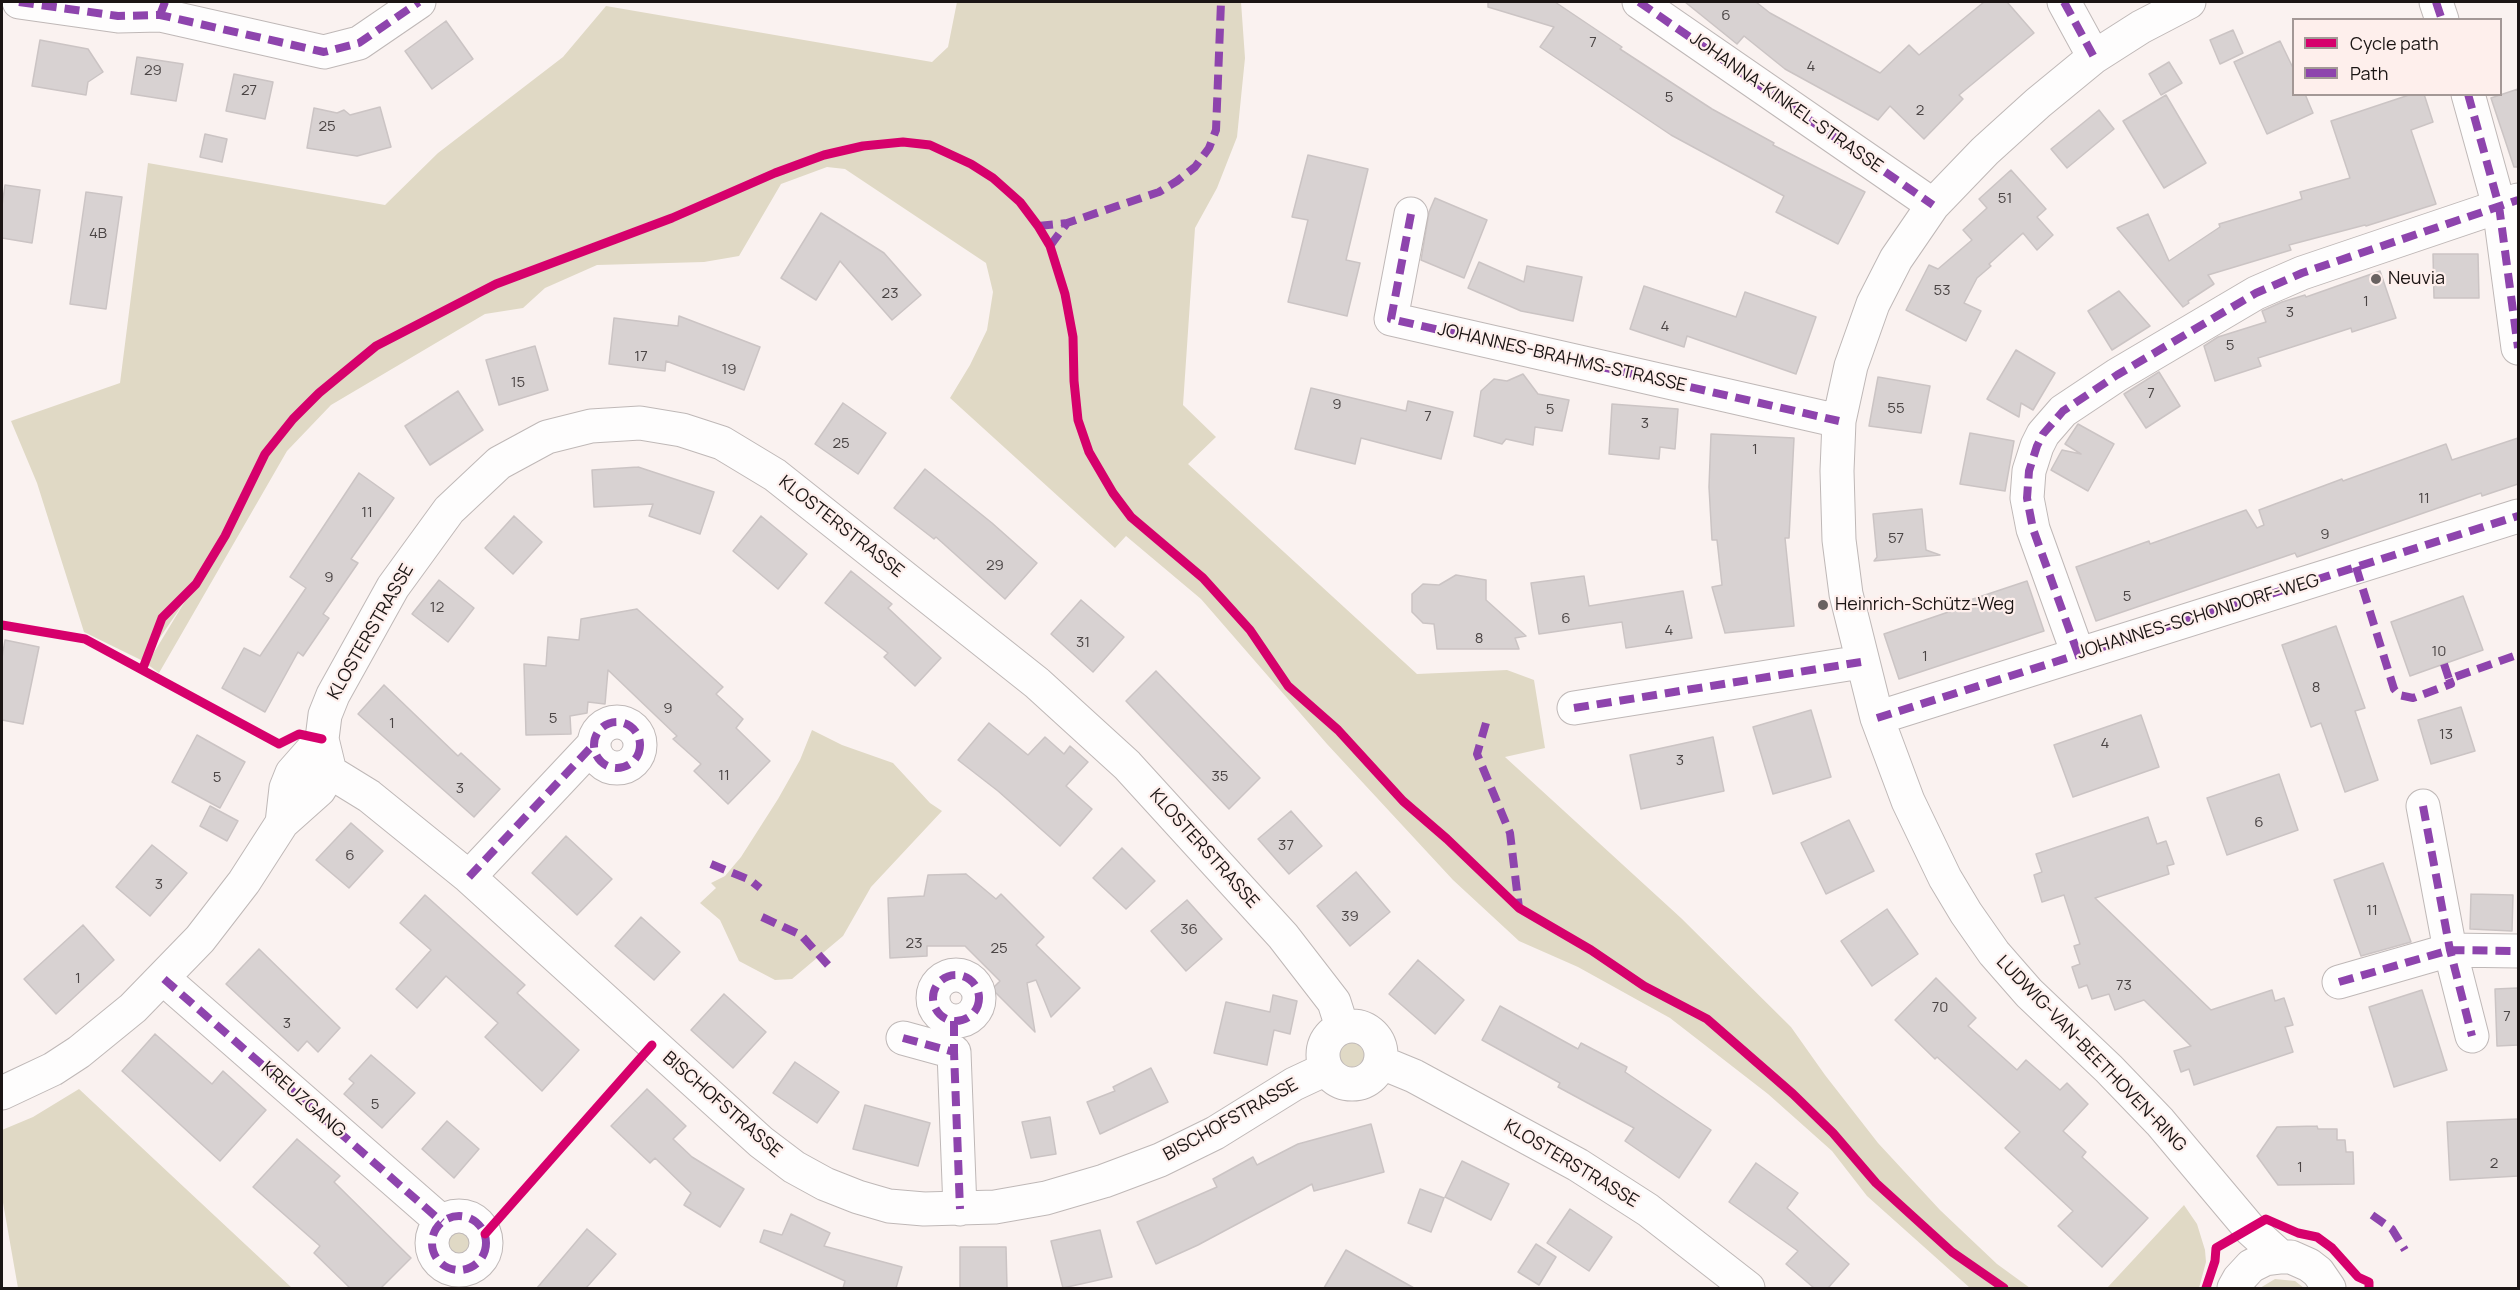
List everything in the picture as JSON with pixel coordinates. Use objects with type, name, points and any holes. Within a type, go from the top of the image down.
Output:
[{"type":"street","points":[[19,2],[118,16],[163,8],[324,52],[359,44],[419,2]]},
{"type":"street","name":"JOHANNA-KINKEL-STRASSE","points":[[1639,2],[1933,205]]},
{"type":"street","points":[[2064,2],[2094,57]]},
{"type":"street","name":"LUDWIG-VAN-BEETHOVEN-RING","points":[[2189,2],[2141,27],[2094,57],[2003,135],[1933,205],[1896,259],[1873,304],[1851,366],[1839,421],[1837,471],[1839,540],[1846,594],[1861,662],[1877,718],[1908,801],[1946,878],[1994,952],[2029,993],[2109,1069],[2160,1122],[2250,1229],[2281,1257]]},
{"type":"street","points":[[2436,2],[2441,18]]},
{"type":"street","points":[[2469,96],[2509,203],[2518,348]]},
{"type":"street","points":[[2078,654],[2033,529],[2028,506],[2027,485],[2032,459],[2043,434],[2052,422],[2074,402],[2256,293],[2302,273],[2509,203]]},
{"type":"street","name":"JOHANNES-BRAHMS-STRASSE","points":[[1411,214],[1391,320],[1839,421]]},
{"type":"street","name":"KLOSTERSTRASSE","points":[[330,772],[322,739],[325,715],[333,695],[393,587],[449,510],[499,463],[547,437],[591,426],[640,423],[682,430],[722,443],[776,475],[994,646],[1127,765],[1283,936],[1334,1002],[1342,1027]]},
{"type":"street","name":"JOHANNES-SCHONDORF-WEG","points":[[1877,718],[2518,516]]},
{"type":"street","points":[[1574,708],[1861,662]]},
{"type":"street","points":[[282,823],[286,788],[292,773],[322,739]]},
{"type":"street","points":[[469,877],[594,744]]},
{"type":"street","points":[[2,1093],[53,1069],[79,1052],[133,1008],[164,979],[200,939],[238,890],[282,823],[319,790],[330,772]]},
{"type":"street","name":"BISCHOFSTRASSE","points":[[330,772],[369,796],[469,877],[728,1112],[794,1167],[847,1193],[889,1206],[924,1209],[994,1207],[1046,1198],[1104,1181],[1160,1160],[1215,1133],[1294,1084],[1326,1069]]},
{"type":"street","points":[[2423,806],[2450,950],[2472,1036]]},
{"type":"street","points":[[2339,982],[2450,950],[2518,951]]},
{"type":"street","name":"KREUZGANG","points":[[164,979],[442,1222]]},
{"type":"street","points":[[1354,1025],[1373,1034],[1381,1052],[1380,1062],[1370,1078],[1351,1084],[1332,1077],[1323,1060],[1323,1049],[1333,1032],[1342,1027],[1354,1025]]},
{"type":"street","points":[[903,1038],[954,1036],[960,1209]]},
{"type":"street","name":"KLOSTERSTRASSE","points":[[1380,1062],[1414,1076],[1578,1165],[1648,1210],[1748,1288]]},
{"type":"street","name":"LUDWIG-VAN-BEETHOVEN-RING","points":[[2198,1168],[2233,1238],[2239,1281]]},
{"type":"street","name":"LUDWIG-VAN-BEETHOVEN-RING","points":[[2239,1281],[2265,1259],[2291,1257],[2318,1272],[2330,1288]]},
{"type":"shaded area","points":[[957,2],[1241,2],[1245,58],[1237,137],[1217,188],[1195,228],[1183,405],[1216,437],[1188,464],[1417,674],[1507,670],[1534,680],[1545,748],[1505,757],[1681,918],[1791,1027],[1878,1143],[1940,1210],[1997,1264],[2030,1288],[1970,1288],[1867,1196],[1832,1151],[1768,1094],[1670,1018],[1578,967],[1519,941],[1453,880],[1327,744],[1201,599],[1126,536],[1115,548],[950,398],[987,330],[993,292],[986,263],[845,169],[827,167],[781,184],[739,256],[704,262],[597,265],[545,288],[523,308],[485,314],[331,405],[287,451],[159,673],[147,664],[187,598],[146,658],[141,660],[84,632],[37,483],[11,421],[120,383],[148,163],[385,205],[438,153],[563,57],[606,6],[932,62],[948,47]]},
{"type":"shaded area","points":[[812,730],[842,745],[893,763],[930,803],[942,811],[871,887],[843,936],[792,979],[775,980],[739,961],[720,920],[700,903],[716,888],[711,883],[725,876],[741,857],[800,760]]},
{"type":"shaded area","points":[[1352,1037],[1365,1042],[1370,1055],[1365,1068],[1352,1073],[1339,1068],[1334,1055],[1339,1042]]},
{"type":"shaded area","points":[[79,1089],[292,1288],[18,1288],[2,1197],[2,1130],[33,1117]]},
{"type":"shaded area","points":[[2184,1205],[2197,1224],[2205,1250],[2206,1262],[2199,1288],[2107,1288]]},
{"type":"shaded area","points":[[459,1228],[470,1232],[474,1243],[470,1254],[459,1258],[448,1254],[444,1243],[448,1232]]},
{"type":"shaded area","points":[[2275,1279],[2295,1281],[2304,1288],[2260,1288]]},
{"type":"building","points":[[1488,2],[1555,2],[1622,47],[1620,49],[1712,109],[1774,143],[1773,145],[1865,192],[1838,244],[1776,212],[1784,196],[1671,135],[1540,47],[1554,27],[1488,7]]},
{"type":"building","points":[[1685,2],[1756,2],[1770,13],[1880,73],[1909,45],[1919,55],[1984,2],[2007,2],[2034,33],[1959,95],[1963,99],[1924,139],[1890,106],[1878,120],[1785,69],[1744,36],[1737,44]]},
{"type":"building","points":[[446,21],[473,59],[432,89],[405,51]]},
{"type":"building","points":[[2233,30],[2243,53],[2220,64],[2210,40]]},
{"type":"building","points":[[40,40],[88,49],[103,72],[88,82],[86,95],[32,86]]},
{"type":"building","points":[[2280,41],[2292,66],[2292,96],[2306,96],[2313,113],[2267,134],[2234,62]]},
{"type":"building","points":[[137,57],[183,64],[176,101],[131,94]]},
{"type":"building","points":[[2169,62],[2182,83],[2161,95],[2149,74]]},
{"type":"building","points":[[234,74],[273,82],[265,119],[226,111]]},
{"type":"building","points":[[2518,89],[2518,167],[2514,167],[2491,98]]},
{"type":"building","points":[[2166,95],[2206,163],[2164,188],[2123,121]]},
{"type":"building","points":[[2406,96],[2425,96],[2433,122],[2411,130],[2436,204],[2366,226],[2289,245],[2291,250],[2208,275],[2214,284],[2188,301],[2189,303],[2183,307],[2117,228],[2148,214],[2169,261],[2220,227],[2219,224],[2302,199],[2300,192],[2350,178],[2331,121]]},
{"type":"building","points":[[380,107],[391,147],[357,156],[307,148],[314,108],[337,113],[344,110],[350,115]]},
{"type":"building","points":[[2099,110],[2114,129],[2067,168],[2051,149]]},
{"type":"building","points":[[205,134],[227,139],[222,162],[200,157]]},
{"type":"building","points":[[1308,155],[1368,169],[1346,260],[1360,263],[1347,316],[1288,302],[1308,220],[1292,217]]},
{"type":"building","points":[[2011,170],[2046,209],[2037,217],[2053,235],[2037,250],[2023,233],[1977,278],[1964,303],[1981,311],[1966,341],[1906,310],[1929,265],[1938,269],[1972,240],[1963,230],[1987,208],[1979,199]]},
{"type":"building","points":[[5,185],[40,190],[32,243],[2,238],[2,206]]},
{"type":"building","points":[[86,192],[122,197],[106,309],[70,304]]},
{"type":"building","points":[[1435,198],[1487,220],[1464,278],[1421,260],[1429,212]]},
{"type":"building","points":[[821,213],[884,253],[921,295],[892,320],[840,261],[816,300],[781,278]]},
{"type":"building","points":[[2433,254],[2478,254],[2479,298],[2434,298]]},
{"type":"building","points":[[1479,262],[1524,282],[1527,266],[1582,277],[1573,321],[1521,311],[1468,288]]},
{"type":"building","points":[[2380,271],[2396,318],[2352,332],[2351,328],[2258,358],[2261,366],[2215,381],[2204,346],[2218,337],[2266,322],[2262,311],[2282,302],[2305,295],[2306,297]]},
{"type":"building","points":[[1644,286],[1736,317],[1745,292],[1816,317],[1796,374],[1687,336],[1684,347],[1630,329]]},
{"type":"building","points":[[2119,291],[2150,326],[2112,350],[2088,311]]},
{"type":"building","points":[[679,316],[760,347],[744,390],[666,361],[665,371],[609,364],[614,318],[678,326]]},
{"type":"building","points":[[535,346],[548,390],[499,405],[486,360]]},
{"type":"building","points":[[2016,350],[2055,373],[2033,410],[2021,403],[2019,417],[1987,399]]},
{"type":"building","points":[[2159,372],[2180,406],[2146,428],[2124,394]]},
{"type":"building","points":[[1523,374],[1538,394],[1569,400],[1562,431],[1535,427],[1533,445],[1506,439],[1502,444],[1474,436],[1481,391],[1494,379],[1507,381]]},
{"type":"building","points":[[1878,377],[1930,386],[1921,433],[1869,426]]},
{"type":"building","points":[[1311,388],[1406,411],[1408,401],[1453,412],[1441,459],[1361,438],[1355,464],[1295,449]]},
{"type":"building","points":[[458,391],[483,430],[430,465],[405,426]]},
{"type":"building","points":[[843,403],[886,433],[858,474],[815,444]]},
{"type":"building","points":[[1612,404],[1678,409],[1675,449],[1660,447],[1659,459],[1609,454]]},
{"type":"building","points":[[2078,424],[2114,444],[2088,491],[2051,470],[2062,450],[2081,454],[2065,444]]},
{"type":"building","points":[[1970,433],[2014,441],[2005,491],[1960,484]]},
{"type":"building","points":[[1711,434],[1794,438],[1789,538],[1785,538],[1794,626],[1725,633],[1712,587],[1722,585],[1717,540],[1712,540],[1709,487]]},
{"type":"building","points":[[2518,438],[2518,484],[2482,496],[2481,493],[2297,557],[2295,553],[2096,621],[2076,567],[2246,510],[2257,528],[2264,525],[2259,510],[2446,444],[2452,460]]},
{"type":"building","points":[[638,467],[714,492],[700,534],[649,516],[653,504],[594,507],[592,470]]},
{"type":"building","points":[[925,469],[1037,563],[1005,599],[936,537],[934,539],[894,508]]},
{"type":"building","points":[[359,473],[394,498],[351,559],[358,563],[323,614],[329,618],[303,656],[298,652],[265,712],[222,688],[244,648],[260,656],[306,588],[290,577]]},
{"type":"building","points":[[1922,509],[1926,550],[1940,555],[1874,561],[1877,557],[1873,514]]},
{"type":"building","points":[[514,516],[542,542],[513,574],[485,548]]},
{"type":"building","points":[[761,516],[807,554],[778,589],[733,551]]},
{"type":"building","points":[[851,571],[892,604],[888,608],[941,658],[915,686],[884,657],[888,653],[825,603]]},
{"type":"building","points":[[1456,575],[1486,580],[1486,600],[1526,636],[1515,638],[1519,649],[1437,649],[1434,624],[1423,623],[1412,612],[1412,594],[1423,584],[1439,585]]},
{"type":"building","points":[[1584,576],[1589,606],[1683,591],[1692,638],[1626,648],[1622,622],[1539,634],[1531,583]]},
{"type":"building","points":[[439,580],[474,608],[448,642],[412,614]]},
{"type":"building","points":[[2027,581],[2044,631],[1899,679],[1884,634],[1966,606],[1964,602]]},
{"type":"building","points":[[2463,596],[2483,650],[2410,676],[2391,622]]},
{"type":"building","points":[[1081,600],[1124,637],[1093,672],[1051,634]]},
{"type":"building","points":[[637,609],[723,687],[716,694],[743,719],[736,728],[770,761],[728,804],[694,771],[701,764],[673,739],[677,736],[608,670],[605,704],[588,702],[587,713],[570,716],[571,734],[526,735],[524,664],[546,666],[548,637],[579,640],[581,619]]},
{"type":"building","points":[[2336,626],[2365,708],[2355,711],[2378,780],[2345,792],[2321,723],[2311,727],[2282,645]]},
{"type":"building","points":[[5,640],[39,647],[23,724],[2,720],[2,658]]},
{"type":"building","points":[[1156,671],[1260,778],[1229,809],[1126,701]]},
{"type":"building","points":[[384,685],[458,756],[461,753],[500,789],[474,817],[358,714]]},
{"type":"building","points":[[2461,707],[2475,751],[2431,764],[2418,720]]},
{"type":"building","points":[[1811,710],[1831,777],[1773,794],[1753,727]]},
{"type":"building","points":[[2141,715],[2159,767],[2073,797],[2054,745]]},
{"type":"building","points":[[989,723],[1028,755],[1045,737],[1064,754],[1070,746],[1088,762],[1066,786],[1092,809],[1060,846],[998,791],[958,760]]},
{"type":"building","points":[[197,735],[245,762],[220,808],[172,782]]},
{"type":"building","points":[[1713,737],[1724,791],[1641,809],[1630,755]]},
{"type":"building","points":[[2279,774],[2298,830],[2227,855],[2207,798]]},
{"type":"building","points":[[210,806],[238,821],[227,841],[200,826]]},
{"type":"building","points":[[1291,811],[1322,846],[1289,874],[1258,839]]},
{"type":"building","points":[[2148,817],[2157,844],[2166,841],[2174,864],[2167,866],[2169,874],[2095,898],[2211,1010],[2272,990],[2275,1001],[2284,998],[2293,1025],[2285,1027],[2293,1052],[2194,1085],[2189,1069],[2181,1072],[2174,1051],[2191,1046],[2144,1000],[2115,1010],[2109,994],[2092,999],[2087,985],[2079,988],[2072,967],[2080,964],[2074,946],[2080,944],[2064,895],[2042,902],[2034,875],[2042,872],[2036,854]]},
{"type":"building","points":[[1849,820],[1874,871],[1826,894],[1801,843]]},
{"type":"building","points":[[351,823],[383,851],[349,888],[316,860]]},
{"type":"building","points":[[566,836],[612,879],[577,915],[532,873]]},
{"type":"building","points":[[152,845],[187,873],[150,916],[116,887]]},
{"type":"building","points":[[1122,848],[1155,881],[1126,909],[1093,878]]},
{"type":"building","points":[[2383,863],[2411,942],[2361,956],[2334,880]]},
{"type":"building","points":[[1356,872],[1390,912],[1350,946],[1317,906]]},
{"type":"building","points":[[966,874],[996,899],[1001,894],[1044,937],[1036,945],[1080,988],[1051,1017],[1036,980],[1027,983],[1035,1032],[992,989],[1000,981],[965,946],[927,946],[927,956],[890,958],[888,898],[924,896],[928,875]]},
{"type":"building","points":[[2471,894],[2513,895],[2512,931],[2470,929]]},
{"type":"building","points":[[425,895],[525,985],[517,993],[579,1050],[542,1091],[485,1037],[498,1023],[446,976],[417,1008],[396,989],[431,950],[400,923]]},
{"type":"building","points":[[1187,900],[1222,939],[1186,971],[1151,931]]},
{"type":"building","points":[[1887,909],[1918,954],[1872,986],[1841,941]]},
{"type":"building","points":[[641,917],[680,952],[654,980],[615,946]]},
{"type":"building","points":[[83,925],[114,960],[56,1014],[24,979]]},
{"type":"building","points":[[259,949],[340,1028],[318,1052],[307,1041],[298,1051],[226,984]]},
{"type":"building","points":[[1418,960],[1464,1000],[1435,1034],[1389,994]]},
{"type":"building","points":[[1936,978],[1976,1018],[1968,1026],[2017,1070],[2026,1060],[2060,1090],[2067,1083],[2088,1104],[2063,1131],[2086,1152],[2082,1157],[2148,1218],[2102,1267],[2058,1226],[2073,1211],[2005,1148],[2020,1132],[1937,1057],[1935,1059],[1895,1020]]},
{"type":"building","points":[[2518,988],[2518,1045],[2497,1046],[2495,989]]},
{"type":"building","points":[[2422,990],[2447,1070],[2394,1087],[2369,1007]]},
{"type":"building","points":[[724,994],[766,1032],[733,1068],[691,1030]]},
{"type":"building","points":[[1273,995],[1297,1001],[1290,1034],[1274,1030],[1267,1065],[1214,1053],[1226,1002],[1270,1012]]},
{"type":"building","points":[[1500,1006],[1578,1049],[1581,1043],[1627,1067],[1625,1072],[1711,1130],[1679,1178],[1625,1141],[1634,1128],[1558,1087],[1560,1083],[1482,1040]]},
{"type":"building","points":[[155,1034],[212,1084],[223,1071],[266,1110],[220,1161],[122,1071]]},
{"type":"building","points":[[371,1055],[415,1093],[382,1128],[344,1094],[354,1083],[349,1079]]},
{"type":"building","points":[[795,1062],[839,1092],[817,1123],[773,1093]]},
{"type":"building","points":[[1151,1068],[1168,1102],[1100,1134],[1087,1102],[1115,1091],[1113,1087]]},
{"type":"building","points":[[647,1089],[686,1126],[673,1139],[692,1157],[744,1189],[720,1227],[684,1205],[691,1193],[655,1158],[650,1163],[611,1126]]},
{"type":"building","points":[[865,1105],[930,1123],[918,1166],[853,1149]]},
{"type":"building","points":[[1050,1117],[1056,1154],[1031,1158],[1022,1122]]},
{"type":"building","points":[[2518,1119],[2518,1176],[2450,1180],[2447,1122]]},
{"type":"building","points":[[447,1121],[479,1149],[454,1178],[422,1149]]},
{"type":"building","points":[[1371,1124],[1384,1172],[1314,1191],[1312,1184],[1198,1245],[1156,1264],[1137,1222],[1217,1187],[1213,1179],[1253,1157],[1257,1165],[1298,1144]]},
{"type":"building","points":[[2317,1126],[2318,1129],[2337,1129],[2337,1140],[2345,1140],[2346,1152],[2353,1152],[2354,1184],[2278,1185],[2257,1156],[2277,1127]]},
{"type":"building","points":[[297,1139],[340,1176],[334,1182],[411,1258],[381,1288],[350,1288],[314,1253],[320,1246],[253,1187]]},
{"type":"building","points":[[1462,1161],[1509,1184],[1491,1220],[1445,1197]]},
{"type":"building","points":[[1756,1163],[1798,1193],[1787,1208],[1849,1264],[1828,1288],[1814,1288],[1786,1264],[1798,1251],[1729,1202]]},
{"type":"building","points":[[1420,1189],[1444,1198],[1431,1232],[1408,1223]]},
{"type":"building","points":[[1570,1209],[1612,1237],[1589,1271],[1547,1243]]},
{"type":"building","points":[[791,1214],[830,1233],[824,1246],[902,1267],[896,1288],[843,1288],[845,1281],[760,1242],[764,1230],[782,1235]]},
{"type":"building","points":[[587,1229],[616,1254],[586,1288],[537,1288]]},
{"type":"building","points":[[1100,1230],[1112,1277],[1063,1288],[1051,1241]]},
{"type":"building","points":[[1536,1244],[1556,1257],[1539,1285],[1518,1272]]},
{"type":"building","points":[[960,1247],[1006,1247],[1007,1288],[960,1288]]},
{"type":"building","points":[[1346,1250],[1414,1288],[1324,1288]]},
{"type":"marked path","points":[[19,2],[118,16],[160,15],[324,52],[359,43],[419,2]]},
{"type":"marked path","points":[[160,15],[165,2]]},
{"type":"marked path","points":[[1050,246],[1067,223],[1159,192],[1177,181],[1195,167],[1209,148],[1216,130],[1221,2]]},
{"type":"marked path","points":[[1639,2],[1933,205]]},
{"type":"marked path","points":[[2064,2],[2094,57]]},
{"type":"marked path","points":[[2436,2],[2441,18]]},
{"type":"marked path","points":[[2469,96],[2499,206],[2518,348]]},
{"type":"marked path","points":[[2078,654],[2033,529],[2027,498],[2029,471],[2037,446],[2043,434],[2063,411],[2117,375],[2256,293],[2302,273],[2518,200]]},
{"type":"marked path","points":[[1411,214],[1391,319],[1839,421]]},
{"type":"marked path","points":[[1038,226],[1067,223]]},
{"type":"marked path","points":[[1877,718],[2518,516]]},
{"type":"marked path","points":[[2356,567],[2394,689],[2399,695],[2413,698],[2451,684],[2449,679]]},
{"type":"marked path","points":[[2444,664],[2449,679],[2517,655]]},
{"type":"marked path","points":[[1574,708],[1861,662]]},
{"type":"marked path","points":[[617,722],[633,729],[640,745],[633,761],[617,768],[601,761],[594,745],[601,729],[617,722]]},
{"type":"marked path","points":[[1486,723],[1477,754],[1510,833],[1519,908]]},
{"type":"marked path","points":[[469,877],[594,744]]},
{"type":"marked path","points":[[2423,806],[2450,950],[2472,1036]]},
{"type":"marked path","points":[[711,864],[750,880],[760,888]]},
{"type":"marked path","points":[[762,917],[801,935],[828,965]]},
{"type":"marked path","points":[[2339,982],[2450,950],[2518,951]]},
{"type":"marked path","points":[[956,975],[972,982],[979,998],[972,1014],[956,1021],[940,1014],[933,998],[940,982],[956,975]]},
{"type":"marked path","points":[[164,979],[442,1222]]},
{"type":"marked path","points":[[954,1021],[954,1052]]},
{"type":"marked path","points":[[903,1038],[954,1052],[960,1209]]},
{"type":"marked path","points":[[2372,1215],[2392,1229],[2405,1250]]},
{"type":"marked path","points":[[459,1216],[469,1218],[478,1224],[484,1233],[486,1243],[484,1253],[478,1262],[469,1268],[459,1270],[449,1268],[440,1262],[434,1253],[432,1243],[434,1233],[440,1224],[449,1218],[459,1216]]},
{"type":"cycle path","points":[[143,668],[162,618],[196,584],[225,536],[265,454],[293,419],[319,393],[376,346],[496,284],[672,218],[775,173],[824,155],[863,146],[903,142],[930,145],[971,164],[993,178],[1020,202],[1038,226],[1050,246],[1065,294],[1073,337],[1078,420],[1089,452],[1113,493],[1131,517],[1203,578],[1250,630],[1288,686],[1338,730],[1403,801],[1447,839],[1519,908],[1591,950],[1644,986],[1707,1019],[1793,1094],[1833,1133],[1876,1183],[1952,1252],[2004,1288]]},
{"type":"cycle path","points":[[2,625],[85,639],[279,744],[299,734],[322,739]]},
{"type":"cycle path","points":[[485,1234],[652,1045]]},
{"type":"cycle path","points":[[2206,1288],[2215,1261],[2216,1248],[2266,1219],[2298,1233],[2317,1237],[2332,1248],[2358,1277],[2369,1282],[2369,1288]]},
{"type":"place","name":"Neuvia","points":[[2376,279]]},
{"type":"place","name":"Heinrich-Schütz-Weg","points":[[1823,605]]}]
